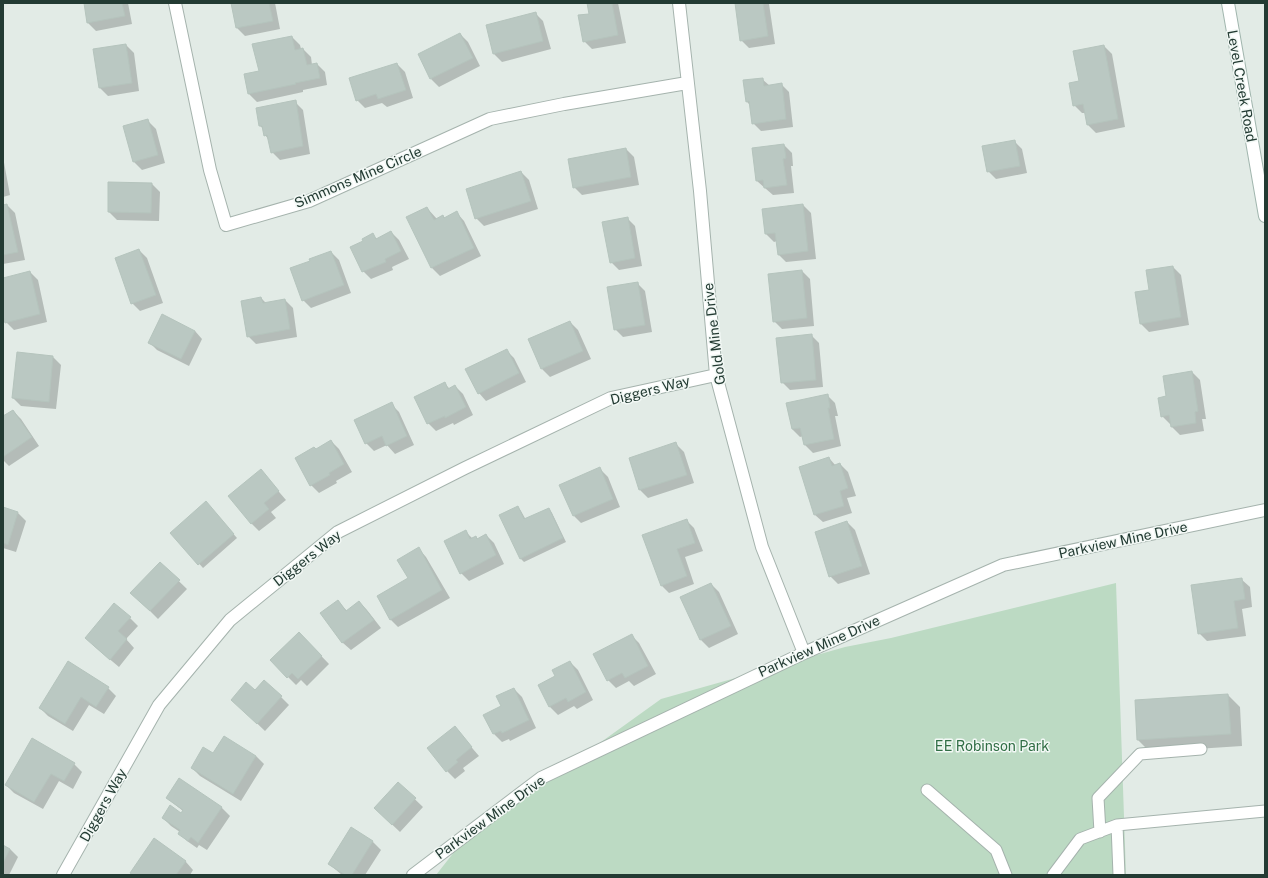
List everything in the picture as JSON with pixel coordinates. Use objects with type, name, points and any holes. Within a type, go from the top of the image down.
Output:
[{"type":"street","name":"Simmons Mine Circle","points":[[175,3],[210,170],[226,225],[309,201],[490,119],[564,104],[687,83]]},
{"type":"street","name":"Gold Mine Drive","points":[[678,3],[700,191],[716,375],[762,547],[804,652]]},
{"type":"street","name":"Level Creek Road","points":[[1228,3],[1265,216]]},
{"type":"street","name":"Diggers Way","points":[[63,875],[159,705],[230,620],[338,532],[465,468],[611,398],[716,375]]},
{"type":"street","name":"Parkview Mine Drive","points":[[413,875],[541,778],[804,652],[1003,564],[1265,510]]},
{"type":"lane","points":[[1100,832],[1098,798],[1140,754],[1201,749]]},
{"type":"lane","points":[[927,790],[996,850],[1006,875]]},
{"type":"lane","points":[[1053,875],[1080,839],[1117,825],[1265,811]]},
{"type":"lane","points":[[1117,825],[1119,875]]},
{"type":"green space","name":"EE Robinson Park","points":[[1116,583],[1126,875],[436,875],[462,842],[661,699],[845,647],[891,638]]},
{"type":"building","points":[[84,3],[122,3],[125,16],[87,23]]},
{"type":"building","points":[[231,3],[269,3],[273,21],[236,28]]},
{"type":"building","points":[[587,3],[612,3],[618,35],[583,42],[578,15],[589,14]]},
{"type":"building","points":[[735,3],[763,3],[768,36],[740,41]]},
{"type":"building","points":[[536,12],[543,41],[493,54],[486,25]]},
{"type":"building","points":[[460,33],[473,58],[430,79],[418,54]]},
{"type":"building","points":[[292,36],[295,50],[303,48],[307,65],[317,63],[320,78],[248,94],[244,74],[259,71],[252,44]]},
{"type":"building","points":[[126,44],[132,83],[99,88],[93,49]]},
{"type":"building","points":[[1104,45],[1118,119],[1087,125],[1083,104],[1073,106],[1069,83],[1079,81],[1073,51]]},
{"type":"building","points":[[397,63],[406,90],[378,99],[376,94],[356,101],[349,78]]},
{"type":"building","points":[[763,78],[764,86],[782,83],[786,119],[752,124],[749,101],[746,102],[743,80]]},
{"type":"building","points":[[296,100],[303,146],[271,153],[267,135],[264,136],[262,126],[259,126],[256,108]]},
{"type":"building","points":[[148,119],[158,155],[133,162],[123,126]]},
{"type":"building","points":[[1015,140],[1020,166],[987,172],[982,146]]},
{"type":"building","points":[[784,144],[786,158],[783,159],[787,185],[764,188],[763,180],[756,181],[752,148]]},
{"type":"building","points":[[626,148],[631,177],[573,188],[568,159]]},
{"type":"building","points":[[521,171],[531,201],[475,219],[466,189]]},
{"type":"building","points":[[108,182],[152,183],[151,213],[108,212]]},
{"type":"building","points":[[7,204],[18,252],[3,255],[3,205]]},
{"type":"building","points":[[803,204],[808,251],[778,255],[775,233],[765,234],[762,209]]},
{"type":"building","points":[[427,207],[434,220],[443,215],[444,218],[457,211],[474,248],[431,268],[406,217]]},
{"type":"building","points":[[628,217],[635,258],[610,263],[602,222]]},
{"type":"building","points":[[391,231],[401,251],[385,259],[386,262],[362,272],[350,247],[363,241],[362,239],[373,233],[376,239]]},
{"type":"building","points":[[139,249],[156,295],[131,304],[115,258]]},
{"type":"building","points":[[331,251],[344,285],[302,301],[290,268]]},
{"type":"building","points":[[1173,266],[1181,317],[1140,324],[1135,292],[1149,290],[1146,270]]},
{"type":"building","points":[[802,270],[807,318],[773,322],[768,274]]},
{"type":"building","points":[[30,271],[40,314],[5,323],[3,316],[3,278]]},
{"type":"building","points":[[638,282],[645,325],[614,330],[607,287]]},
{"type":"building","points":[[261,297],[263,303],[285,299],[290,329],[247,337],[241,301]]},
{"type":"building","points":[[162,314],[195,331],[181,359],[148,343]]},
{"type":"building","points":[[570,321],[583,351],[541,369],[528,339]]},
{"type":"building","points":[[812,334],[816,380],[781,383],[776,338]]},
{"type":"building","points":[[507,349],[519,373],[478,394],[465,369]]},
{"type":"building","points":[[17,352],[53,356],[49,402],[12,398]]},
{"type":"building","points":[[1192,371],[1198,411],[1195,412],[1196,423],[1171,427],[1169,415],[1161,417],[1158,398],[1166,396],[1163,376]]},
{"type":"building","points":[[445,382],[448,389],[455,385],[466,407],[445,418],[445,416],[427,424],[414,397]]},
{"type":"building","points":[[828,394],[830,408],[828,408],[834,439],[804,445],[800,428],[792,429],[786,403]]},
{"type":"building","points":[[392,402],[407,436],[386,446],[382,436],[365,444],[354,420]]},
{"type":"building","points":[[13,410],[32,437],[3,457],[3,416]]},
{"type":"building","points":[[331,440],[344,464],[329,473],[330,475],[310,486],[295,458],[314,447],[316,449]]},
{"type":"building","points":[[676,442],[687,475],[639,490],[629,458]]},
{"type":"building","points":[[829,457],[832,466],[840,463],[848,488],[840,491],[844,506],[814,515],[799,467]]},
{"type":"building","points":[[600,467],[613,499],[573,516],[559,485]]},
{"type":"building","points":[[261,469],[279,491],[264,503],[269,509],[251,524],[228,496]]},
{"type":"building","points":[[206,501],[234,534],[198,565],[170,533]]},
{"type":"building","points":[[518,506],[524,519],[549,508],[563,538],[520,559],[499,515]]},
{"type":"building","points":[[3,507],[18,512],[8,545],[3,543]]},
{"type":"building","points":[[687,519],[695,543],[677,549],[687,576],[661,586],[642,535]]},
{"type":"building","points":[[847,521],[862,566],[829,577],[815,532]]},
{"type":"building","points":[[466,530],[470,539],[476,536],[477,539],[486,534],[496,555],[460,574],[444,541]]},
{"type":"building","points":[[419,547],[442,590],[390,620],[377,596],[408,578],[397,560]]},
{"type":"building","points":[[160,562],[180,580],[150,611],[130,593]]},
{"type":"building","points":[[1242,578],[1245,599],[1234,601],[1238,628],[1198,634],[1191,585]]},
{"type":"building","points":[[711,583],[731,626],[700,640],[680,597]]},
{"type":"building","points":[[338,600],[346,611],[359,601],[374,620],[342,643],[320,613]]},
{"type":"building","points":[[114,603],[131,617],[118,631],[127,639],[110,660],[85,638]]},
{"type":"building","points":[[299,632],[322,656],[298,679],[292,673],[287,678],[270,660]]},
{"type":"building","points":[[632,634],[648,666],[625,678],[622,673],[607,681],[593,654]]},
{"type":"building","points":[[68,661],[109,687],[96,707],[81,697],[65,724],[39,708]]},
{"type":"building","points":[[570,661],[586,692],[568,702],[566,698],[549,707],[538,685],[555,676],[552,670]]},
{"type":"building","points":[[264,680],[282,696],[257,724],[231,700],[246,682],[255,690]]},
{"type":"building","points":[[514,688],[529,720],[502,733],[501,731],[493,734],[483,715],[501,706],[496,696]]},
{"type":"building","points":[[1228,694],[1231,734],[1137,740],[1135,700]]},
{"type":"building","points":[[455,726],[472,747],[456,760],[458,762],[446,772],[427,748]]},
{"type":"building","points":[[224,736],[256,756],[233,794],[191,768],[203,747],[213,753]]},
{"type":"building","points":[[32,738],[75,763],[64,781],[51,774],[34,802],[5,785]]},
{"type":"building","points":[[179,778],[222,807],[198,843],[191,837],[188,841],[178,834],[180,830],[162,818],[170,805],[181,813],[183,810],[166,798]]},
{"type":"building","points":[[398,782],[416,798],[392,825],[374,808]]},
{"type":"building","points":[[351,827],[373,841],[352,875],[345,875],[328,864]]},
{"type":"building","points":[[154,838],[186,861],[176,875],[133,875],[130,873]]},
{"type":"building","points":[[3,845],[10,849],[3,863]]}]
